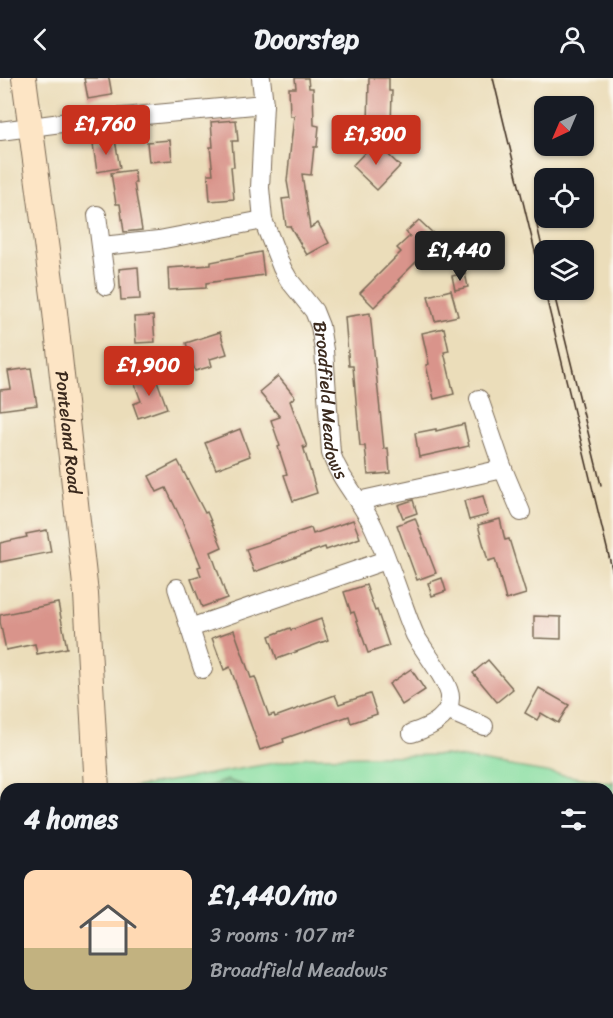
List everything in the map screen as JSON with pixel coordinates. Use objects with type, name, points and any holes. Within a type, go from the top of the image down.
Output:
[{"type":"main road","name":"Ponteland Road","points":[[24,78],[54,303],[86,594],[96,783]]},
{"type":"street","name":"Broadfield Meadows","points":[[261,78],[264,104],[260,188],[263,220],[288,280],[318,318],[323,339],[331,453],[342,479],[373,527],[411,627],[426,655],[447,685],[450,698],[447,710]]},
{"type":"street","points":[[0,131],[69,122],[264,104]]},
{"type":"street","points":[[97,215],[106,286]]},
{"type":"street","points":[[102,246],[159,240],[263,220]]},
{"type":"street","points":[[479,399],[503,469],[521,512]]},
{"type":"street","points":[[358,501],[503,469]]},
{"type":"street","points":[[190,628],[386,560]]},
{"type":"street","points":[[177,588],[203,669]]},
{"type":"street","points":[[412,733],[435,723],[447,710],[484,726]]},
{"type":"green space","points":[[445,755],[611,783],[159,783],[309,757]]},
{"type":"green space","points":[[227,780],[236,783],[218,783]]},
{"type":"building","points":[[84,78],[109,78],[112,95],[88,99]]},
{"type":"building","points":[[295,78],[308,78],[309,88],[313,88],[314,125],[319,126],[317,147],[314,147],[311,175],[302,174],[310,228],[318,223],[329,243],[307,255],[290,226],[286,226],[282,199],[290,198],[287,181],[294,116],[290,116],[289,88],[296,88]]},
{"type":"building","points":[[369,78],[389,78],[389,91],[392,91],[391,127],[368,126]]},
{"type":"building","points":[[236,120],[238,141],[232,141],[234,167],[231,167],[234,199],[210,201],[208,174],[213,174],[210,147],[213,147],[211,122]]},
{"type":"building","points":[[115,140],[120,168],[97,172],[93,144]]},
{"type":"building","points":[[170,140],[172,160],[149,162],[147,142]]},
{"type":"building","points":[[375,142],[400,166],[377,190],[352,166]]},
{"type":"building","points":[[134,170],[142,230],[124,232],[120,204],[116,204],[111,173]]},
{"type":"building","points":[[419,220],[439,239],[374,307],[360,293],[401,252],[397,248],[410,236],[406,232]]},
{"type":"building","points":[[261,252],[264,275],[206,283],[206,288],[169,290],[168,268],[211,265],[211,262]]},
{"type":"building","points":[[138,267],[140,299],[121,300],[119,269]]},
{"type":"building","points":[[465,273],[468,287],[455,290],[452,276]]},
{"type":"building","points":[[451,290],[458,316],[435,321],[428,296]]},
{"type":"building","points":[[370,313],[384,449],[388,448],[390,473],[368,475],[365,446],[360,446],[353,366],[349,366],[345,317]]},
{"type":"building","points":[[153,316],[155,342],[136,343],[134,317]]},
{"type":"building","points":[[444,328],[449,351],[444,352],[454,394],[434,399],[422,333]]},
{"type":"building","points":[[220,332],[227,354],[210,359],[212,366],[195,371],[186,343]]},
{"type":"building","points":[[31,368],[37,405],[0,410],[0,390],[11,389],[8,371]]},
{"type":"building","points":[[155,375],[167,408],[138,418],[133,404],[141,401],[134,382]]},
{"type":"building","points":[[278,376],[295,397],[290,401],[307,447],[303,446],[317,493],[293,501],[284,475],[287,474],[278,447],[280,446],[271,420],[280,417],[259,392]]},
{"type":"building","points":[[464,424],[469,446],[419,457],[415,433],[436,429],[436,431]]},
{"type":"building","points":[[240,429],[250,456],[216,469],[205,443]]},
{"type":"building","points":[[178,461],[205,513],[207,512],[222,547],[211,552],[227,598],[202,607],[191,579],[201,576],[198,567],[201,566],[166,488],[157,492],[149,476]]},
{"type":"building","points":[[483,496],[488,515],[469,520],[464,501]]},
{"type":"building","points":[[413,500],[417,513],[403,518],[398,505]]},
{"type":"building","points":[[415,518],[436,573],[417,580],[397,525]]},
{"type":"building","points":[[500,519],[505,540],[509,539],[526,594],[506,600],[495,559],[488,561],[478,525]]},
{"type":"building","points":[[353,520],[360,538],[326,550],[325,547],[254,572],[246,549],[311,528],[313,534]]},
{"type":"building","points":[[47,530],[51,552],[0,562],[0,543]]},
{"type":"building","points":[[442,578],[446,591],[432,596],[428,583]]},
{"type":"building","points":[[366,585],[389,646],[368,653],[354,612],[351,613],[344,592]]},
{"type":"building","points":[[58,603],[67,648],[37,654],[35,644],[6,650],[0,615]]},
{"type":"building","points":[[534,616],[561,617],[561,639],[534,638]]},
{"type":"building","points":[[321,619],[328,640],[277,659],[269,636]]},
{"type":"building","points":[[234,630],[251,678],[255,677],[269,716],[274,714],[275,717],[335,695],[339,704],[370,694],[377,714],[351,723],[349,716],[283,739],[284,742],[260,750],[230,667],[224,670],[212,638]]},
{"type":"building","points":[[488,660],[513,689],[497,702],[473,673]]},
{"type":"building","points":[[411,669],[425,690],[402,705],[389,684]]},
{"type":"building","points":[[539,688],[569,705],[558,723],[541,713],[537,720],[525,713]]},
{"type":"tram line","points":[[493,78],[613,573]]},
{"type":"tram line","points":[[538,228],[540,240]]},
{"type":"tram line","points":[[555,300],[601,485]]}]
